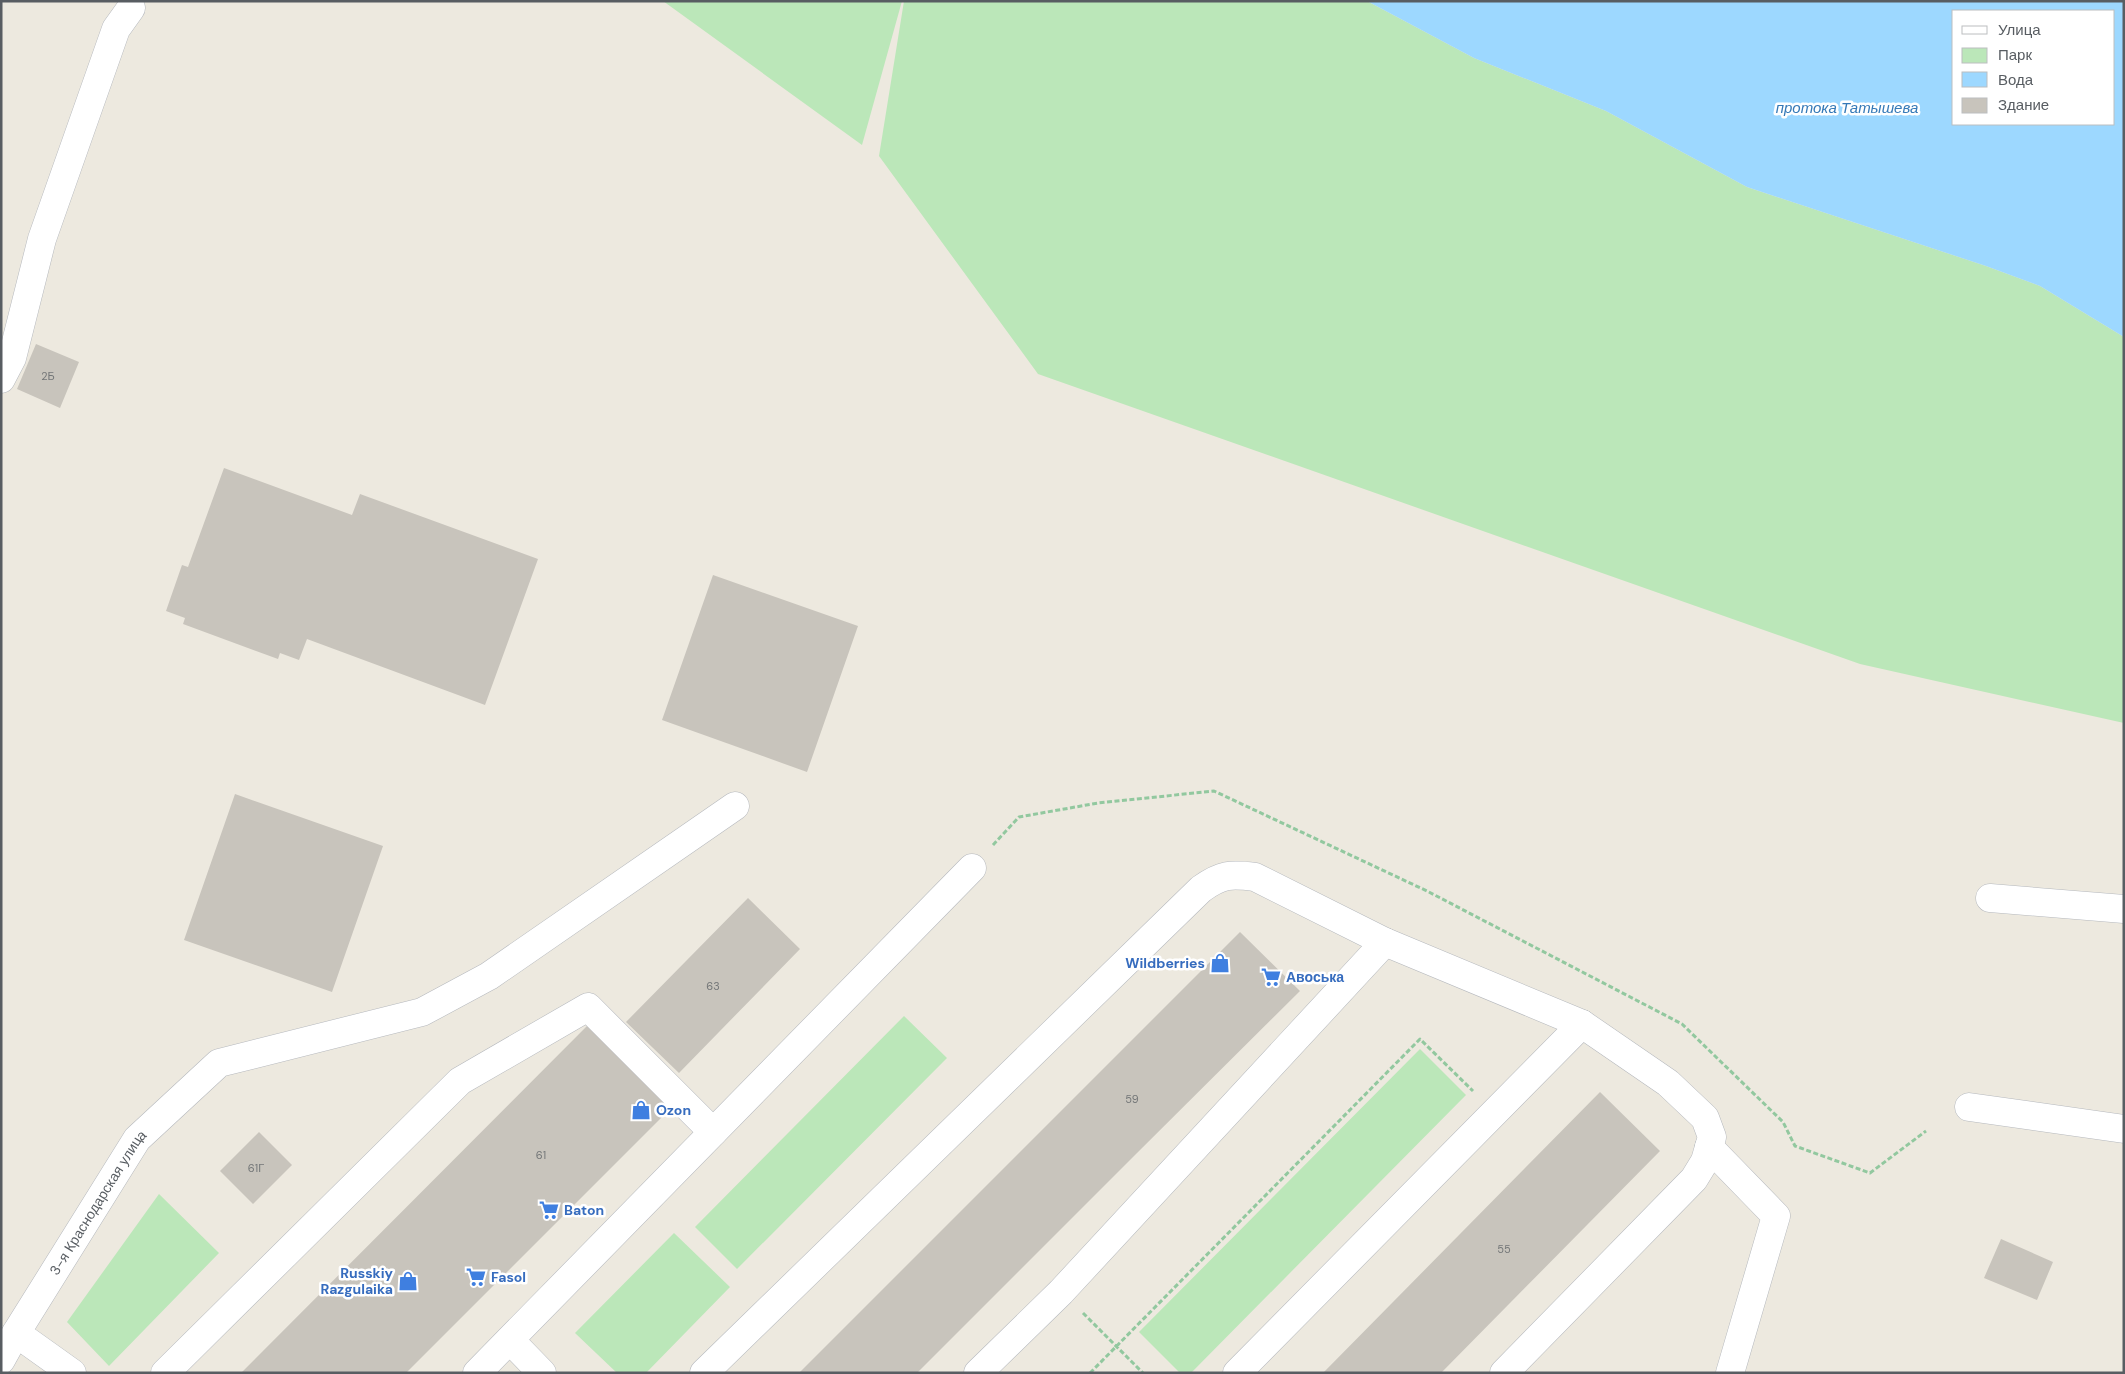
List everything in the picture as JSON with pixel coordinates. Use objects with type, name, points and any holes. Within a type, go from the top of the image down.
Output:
[{"type":"street","points":[[1,379],[12,358],[42,239],[116,29],[131,8]]},
{"type":"street","name":"3-я Краснодарская улица","points":[[1,1360],[137,1139],[219,1063],[422,1012],[489,976],[735,806]]},
{"type":"street","points":[[478,1373],[972,868]]},
{"type":"street","points":[[704,1373],[1201,889],[1217,878],[1232,874],[1255,877],[1385,942],[1582,1024],[1668,1084],[1705,1118],[1712,1137],[1705,1161],[1686,1188],[1504,1373]]},
{"type":"street","points":[[1990,898],[2124,909]]},
{"type":"street","points":[[978,1373],[1061,1292],[1385,942]]},
{"type":"street","points":[[165,1373],[460,1081],[588,1008],[712,1132]]},
{"type":"street","points":[[1236,1373],[1582,1024]]},
{"type":"street","points":[[1969,1107],[2124,1129]]},
{"type":"street","points":[[1709,1147],[1776,1216],[1730,1373]]},
{"type":"street","points":[[16,1334],[72,1373]]},
{"type":"street","points":[[510,1340],[542,1373]]},
{"type":"path","points":[[1090,1373],[1420,1039],[1494,1112]]},
{"type":"path","points":[[1061,1292],[1143,1373]]},
{"type":"green space","points":[[663,1],[902,1],[862,145]]},
{"type":"green space","points":[[904,1],[1367,1],[1474,58],[1606,111],[1747,187],[1986,266],[2040,286],[2124,337],[2124,723],[1860,664],[1038,374],[879,156]]},
{"type":"green space","points":[[904,1016],[947,1058],[737,1269],[695,1227]]},
{"type":"green space","points":[[1420,1049],[1466,1095],[1191,1373],[1180,1373],[1139,1332]]},
{"type":"green space","points":[[159,1194],[219,1253],[109,1366],[67,1322]]},
{"type":"green space","points":[[674,1233],[730,1287],[646,1373],[617,1373],[575,1333]]},
{"type":"water","name":"протока Татышева","points":[[1367,1],[2124,1],[2124,337],[2040,286],[1986,266],[1747,187],[1606,111],[1474,58]]},
{"type":"building","points":[[36,344],[79,362],[60,408],[17,389]]},
{"type":"building","points":[[224,468],[352,515],[360,494],[538,559],[485,705],[307,639],[299,660],[280,653],[278,659],[183,624],[185,618],[166,611],[182,565],[188,567]]},
{"type":"building","points":[[713,575],[858,626],[807,772],[662,720]]},
{"type":"building","points":[[235,794],[383,846],[332,992],[184,940]]},
{"type":"building","points":[[748,898],[800,949],[679,1073],[626,1022]]},
{"type":"building","points":[[1240,932],[1300,991],[917,1373],[799,1373]]},
{"type":"building","points":[[587,1026],[670,1109],[406,1373],[241,1373]]},
{"type":"building","points":[[1600,1092],[1660,1151],[1441,1373],[1323,1373]]},
{"type":"building","points":[[259,1132],[292,1165],[253,1204],[220,1171]]},
{"type":"building","points":[[2001,1239],[2053,1262],[2037,1300],[1984,1278]]},
{"type":"place","name":"Wildberries","points":[[1220,963]]},
{"type":"place","name":"Авоська","points":[[1271,977]]},
{"type":"place","name":"Ozon","points":[[641,1110]]},
{"type":"place","name":"Baton","points":[[549,1210]]},
{"type":"place","name":"Fasol","points":[[476,1277]]},
{"type":"place","name":"Russkiy Razgulaika","points":[[408,1281]]}]
